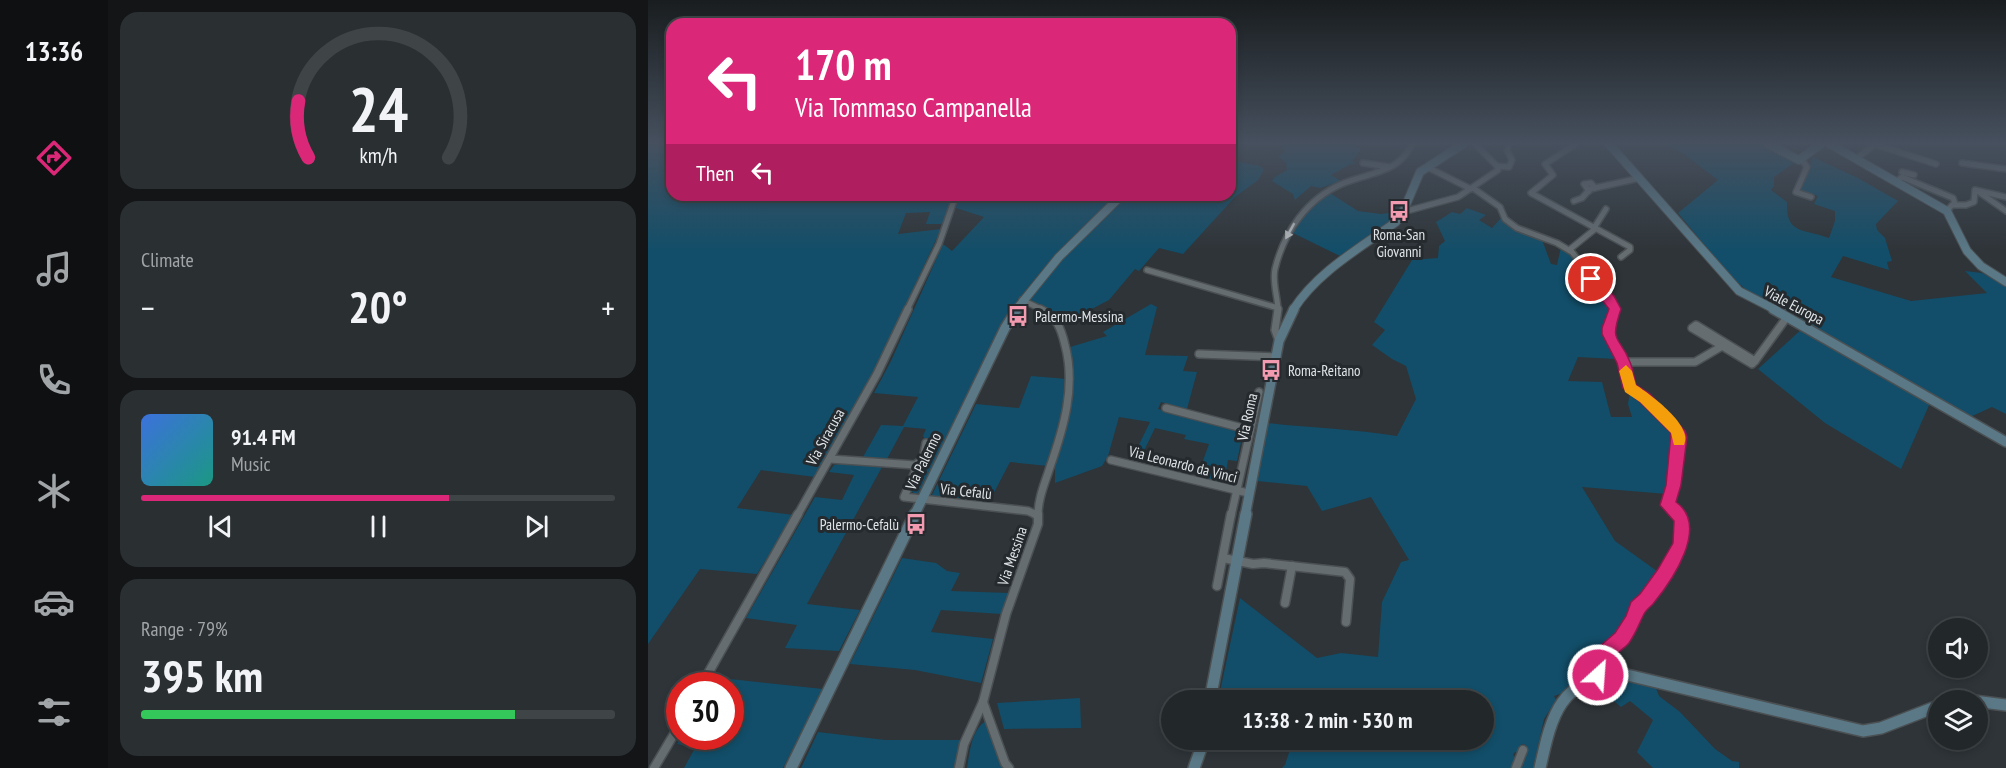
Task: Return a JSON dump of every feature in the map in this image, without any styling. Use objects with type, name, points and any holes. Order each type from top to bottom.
[{"type":"street","points":[[1279,341],[1275,330],[1278,308],[1274,272],[1288,231],[1312,202],[1329,190],[1356,180]]},
{"type":"street","name":"Via Roma","points":[[1212,690],[1239,561],[1248,494],[1279,341],[1290,314],[1312,289],[1342,261],[1396,222],[1403,212],[1416,180]]},
{"type":"street","points":[[1455,180],[1472,188],[1500,207],[1505,219],[1518,228],[1533,232],[1569,250],[1615,309],[1608,334],[1624,362],[1630,388],[1645,398],[1678,431],[1680,437],[1674,485],[1668,505],[1682,520],[1680,544],[1664,575],[1646,600],[1637,608],[1634,620],[1621,639],[1605,653],[1598,675]]},
{"type":"street","points":[[1403,212],[1458,197],[1484,180]]},
{"type":"street","points":[[1547,180],[1531,193],[1630,247],[1630,250],[1621,257]]},
{"type":"street","points":[[1574,201],[1582,198],[1592,189],[1632,180]]},
{"type":"street","name":"Viale Europa","points":[[1642,180],[1740,291],[2006,442]]},
{"type":"street","points":[[1801,180],[1796,192],[1811,197]]},
{"type":"street","points":[[1908,180],[1947,212],[1966,251],[1981,266],[2006,282]]},
{"type":"street","points":[[1914,180],[1953,198],[1955,204]]},
{"type":"street","points":[[1955,204],[1966,205],[1974,202],[1976,190]]},
{"type":"street","points":[[1976,190],[2006,197]]},
{"type":"street","points":[[1976,190],[2006,211]]},
{"type":"street","name":"Via Siracusa","points":[[708,672],[830,459],[897,334],[939,244],[954,201]]},
{"type":"street","name":"Via Palermo","points":[[791,768],[1005,328],[1022,300],[1046,269],[1116,201]]},
{"type":"street","points":[[1947,212],[1955,204]]},
{"type":"street","points":[[1569,250],[1594,229],[1606,209]]},
{"type":"street","points":[[1147,270],[1278,308]]},
{"type":"street","name":"Via Messina","points":[[959,768],[964,744],[983,702],[1006,614],[1038,524],[1038,504],[1058,444],[1070,394],[1070,363],[1060,324],[1044,311],[1022,300]]},
{"type":"street","points":[[1624,362],[1689,363],[1702,360],[1724,345],[1752,364],[1787,316]]},
{"type":"street","points":[[1199,354],[1277,357]]},
{"type":"street","points":[[1217,586],[1259,392]]},
{"type":"street","points":[[1166,408],[1250,430]]},
{"type":"street","points":[[830,459],[915,465],[923,459],[926,443]]},
{"type":"street","name":"Via Leonardo da Vinci","points":[[1112,460],[1248,494]]},
{"type":"street","name":"Via Cefalù","points":[[915,465],[915,472],[904,497],[1028,511],[1037,515]]},
{"type":"street","points":[[1222,558],[1341,570],[1348,574],[1350,579],[1346,622]]},
{"type":"street","points":[[1285,603],[1292,566]]},
{"type":"street","points":[[1539,768],[1554,713],[1570,691],[1598,675],[1623,674],[1863,731],[1881,728],[1928,710]]},
{"type":"street","points":[[983,702],[1005,763],[1010,768]]},
{"type":"street","points":[[1988,702],[2006,705]]},
{"type":"street","points":[[655,768],[666,748]]},
{"type":"street","points":[[1188,768],[1194,750]]},
{"type":"street","points":[[1194,768],[1200,750]]},
{"type":"street","points":[[1516,768],[1523,750]]},
{"type":"shaded area","points":[[648,180],[666,180],[666,201],[951,201],[943,224],[926,224],[930,212],[906,213],[898,234],[941,229],[873,376],[815,477],[761,470],[737,508],[794,515],[757,574],[700,569],[648,644]]},
{"type":"shaded area","points":[[1236,180],[1258,180],[1236,196]]},
{"type":"shaded area","points":[[1718,180],[1774,180],[1771,190],[1787,202],[1787,213],[1793,225],[1798,229],[1829,238],[1835,221],[1835,211],[1814,204],[1818,196],[1801,190],[1805,180],[1861,180],[1898,201],[1876,224],[1877,230],[1885,238],[1892,261],[1887,262],[1889,270],[1843,256],[1831,277],[1911,301],[1987,293],[1965,271],[1982,273],[2006,285],[2006,414],[1992,407],[1970,417],[1748,291],[1732,278],[1678,213]]},
{"type":"shaded area","points":[[1272,181],[1341,181],[1320,188],[1311,186],[1295,200],[1293,194]]},
{"type":"shaded area","points":[[1330,193],[1358,211],[1381,214],[1398,212],[1393,220],[1342,257],[1291,232],[1311,209]]},
{"type":"shaded area","points":[[958,201],[1111,201],[1048,263],[1017,301],[917,495],[911,491],[921,465],[928,455],[929,447],[923,436],[926,429],[904,427],[887,459],[863,457],[881,425],[903,426],[918,397],[874,393],[891,361],[943,244],[952,251],[984,217],[956,208]]},
{"type":"shaded area","points":[[1122,201],[1231,201],[1183,254],[1159,248],[1139,271],[1135,269],[1109,300],[1063,324],[1050,311],[1029,299],[1058,264]]},
{"type":"shaded area","points":[[1467,208],[1486,215],[1479,220],[1492,228],[1501,218],[1541,237],[1551,264],[1557,265],[1561,247],[1589,276],[1609,304],[1611,312],[1605,337],[1617,359],[1578,357],[1568,381],[1602,382],[1611,417],[1632,417],[1628,404],[1630,392],[1644,399],[1675,430],[1677,436],[1667,494],[1582,487],[1615,541],[1661,574],[1643,597],[1636,602],[1632,618],[1611,646],[1560,694],[1554,696],[1556,700],[1544,719],[1533,768],[1520,768],[1527,749],[1526,745],[1522,744],[1518,754],[1515,752],[1513,755],[1516,758],[1512,768],[1282,768],[1290,750],[1494,750],[1494,690],[1220,690],[1240,598],[1317,658],[1341,653],[1378,657],[1382,602],[1401,562],[1409,560],[1371,497],[1322,511],[1307,486],[1257,481],[1268,423],[1397,436],[1416,399],[1406,366],[1372,345],[1385,330],[1374,322],[1412,260],[1438,258],[1439,246],[1445,241],[1436,222],[1452,212],[1460,214]]},
{"type":"shaded area","points":[[1151,304],[1157,307],[1145,355],[1188,356],[1183,371],[1197,372],[1187,409],[1161,402],[1158,409],[1243,432],[1237,461],[1228,460],[1224,484],[1197,477],[1209,444],[1184,439],[1186,435],[1155,428],[1140,459],[1133,457],[1150,422],[1119,417],[1108,456],[1102,466],[1055,483],[1055,467],[1073,393],[1070,347],[1107,336],[1103,332]]},
{"type":"shaded area","points":[[1803,328],[1930,403],[1901,469],[1825,423],[1758,369]]},
{"type":"shaded area","points":[[1031,376],[1067,379],[1068,388],[1048,466],[1010,462],[988,504],[931,497],[976,404],[1019,408]]},
{"type":"shaded area","points":[[846,463],[882,467],[807,604],[860,610],[839,651],[785,648],[797,625],[746,618],[815,497],[842,500],[854,475],[829,472],[834,465]]},
{"type":"shaded area","points":[[902,558],[936,563],[947,571],[960,573],[951,591],[1009,593],[1001,614],[941,610],[931,632],[993,639],[981,683],[915,670],[850,664]]},
{"type":"shaded area","points":[[744,680],[823,689],[783,768],[684,768],[694,750],[744,750]]},
{"type":"shaded area","points":[[1625,680],[1656,688],[1659,696],[1680,712],[1715,749],[1732,761],[1739,762],[1739,768],[1653,768],[1637,752],[1653,720],[1630,701],[1621,707],[1603,697],[1582,696],[1581,689],[1597,681]]},
{"type":"shaded area","points":[[1080,698],[1081,728],[1004,729],[997,703]]},
{"type":"shaded area","points":[[986,721],[1002,768],[967,768],[974,736]]},
{"type":"shaded area","points":[[818,732],[885,740],[960,740],[954,768],[801,768]]},
{"type":"slow traffic","points":[[1626,371],[1630,388],[1645,398],[1678,431],[1679,441]]},
{"type":"place","name":"Roma-San Giovanni","points":[[1399,211]]},
{"type":"place","name":"Palermo-Messina","points":[[1018,316]]},
{"type":"place","name":"Roma-Reitano","points":[[1271,370]]},
{"type":"place","name":"Palermo-Cefalù","points":[[916,524]]},
{"type":"route","points":[[1591,279],[1615,309],[1608,334],[1624,362],[1630,388],[1645,398],[1678,431],[1680,437],[1674,485],[1668,505],[1682,520],[1683,529],[1680,544],[1664,575],[1646,600],[1637,608],[1634,620],[1621,639],[1605,653],[1598,675]]}]
